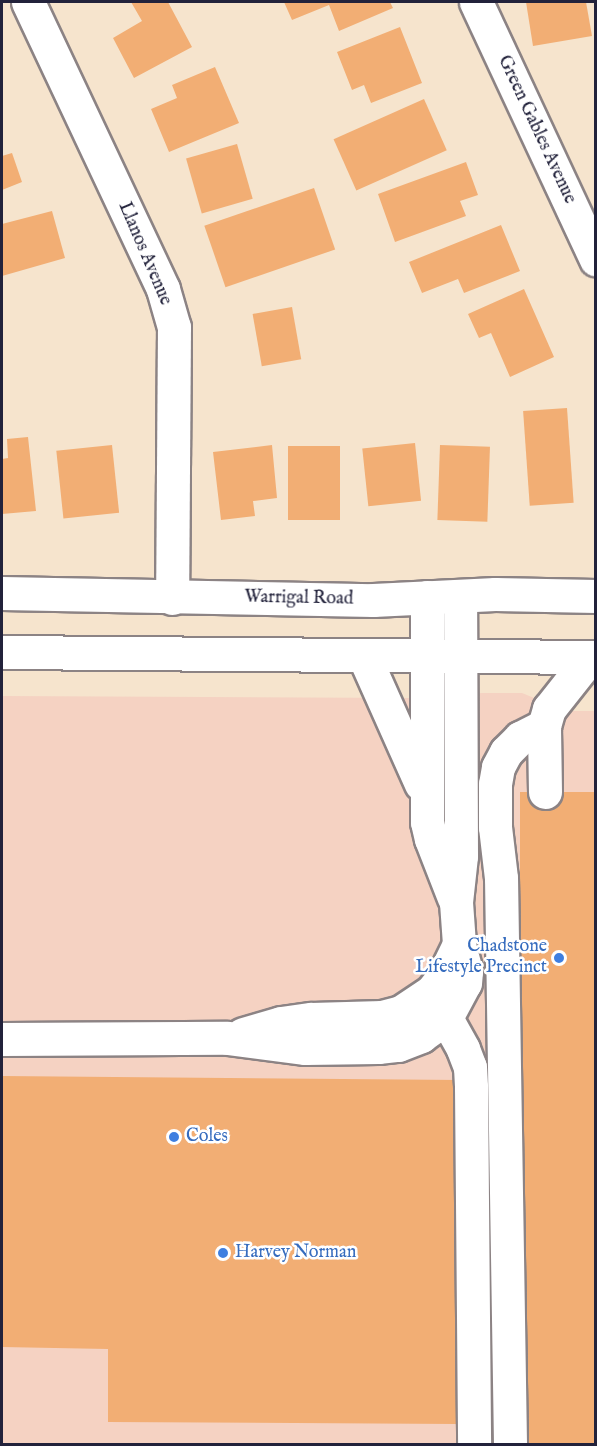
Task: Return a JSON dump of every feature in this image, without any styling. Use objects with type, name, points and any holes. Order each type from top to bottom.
[{"type":"main road","name":"Llanos Avenue","points":[[28,2],[163,289],[174,327],[172,598]]},
{"type":"main road","name":"Green Gables Avenue","points":[[476,2],[596,260]]},
{"type":"main road","name":"Warrigal Road","points":[[2,593],[373,600],[460,596],[596,596]]},
{"type":"main road","points":[[2,1039],[227,1038],[305,1048],[378,1047],[398,1045],[421,1036],[446,1018],[465,983],[456,902],[461,856],[460,596]]},
{"type":"main road","points":[[427,597],[427,802],[431,839],[456,902]]},
{"type":"main road","points":[[2,652],[593,657]]},
{"type":"main road","points":[[364,656],[420,780],[427,802]]},
{"type":"main road","points":[[545,792],[544,726],[554,700],[593,657]]},
{"type":"main road","points":[[510,1444],[515,1124],[501,878],[495,827],[495,784],[498,767],[506,752],[520,738],[544,726]]},
{"type":"main road","points":[[227,1038],[291,1022],[382,1017],[401,1012],[432,991],[459,944]]},
{"type":"main road","points":[[446,1018],[464,1049],[470,1067],[474,1444]]},
{"type":"shaded area","points":[[522,693],[566,711],[595,711],[595,1444],[2,1444],[2,696],[408,698]]},
{"type":"building","points":[[131,2],[168,2],[192,47],[134,78],[113,38],[142,21]]},
{"type":"building","points":[[284,2],[390,2],[393,8],[339,31],[329,5],[292,20]]},
{"type":"building","points":[[526,2],[586,2],[592,36],[533,46]]},
{"type":"building","points":[[400,27],[422,83],[371,103],[364,85],[352,90],[337,52]]},
{"type":"building","points":[[215,67],[239,123],[169,152],[151,109],[177,98],[172,85]]},
{"type":"building","points":[[424,99],[447,150],[356,190],[334,139]]},
{"type":"building","points":[[237,144],[253,199],[202,213],[186,159]]},
{"type":"building","points":[[12,153],[22,182],[2,190],[2,156]]},
{"type":"building","points":[[466,162],[478,195],[460,201],[466,216],[395,242],[378,194]]},
{"type":"building","points":[[314,188],[335,249],[225,287],[204,226]]},
{"type":"building","points":[[52,211],[65,258],[2,276],[2,224]]},
{"type":"building","points":[[501,225],[520,271],[464,293],[458,279],[422,293],[409,262]]},
{"type":"building","points":[[524,289],[554,357],[510,377],[491,333],[479,338],[468,314]]},
{"type":"building","points":[[292,307],[301,359],[262,366],[253,314]]},
{"type":"building","points":[[567,408],[574,503],[530,506],[523,411]]},
{"type":"building","points":[[28,437],[36,511],[2,514],[2,459],[8,458],[7,439]]},
{"type":"building","points":[[415,443],[421,501],[368,506],[362,449]]},
{"type":"building","points":[[112,445],[119,513],[63,518],[56,451]]},
{"type":"building","points":[[272,445],[277,498],[253,501],[255,516],[221,520],[213,452]]},
{"type":"building","points":[[440,445],[490,447],[487,522],[437,520]]},
{"type":"building","points":[[288,446],[340,446],[340,520],[288,520]]},
{"type":"building","name":"Chadstone Lifestyle Precinct","points":[[520,792],[596,792],[596,1444],[520,1444]]},
{"type":"building","points":[[2,1076],[460,1080],[457,1424],[108,1422],[108,1349],[2,1347]]},
{"type":"place","name":"Chadstone Lifestyle Precinct","points":[[559,958]]},
{"type":"place","name":"Coles","points":[[174,1137]]},
{"type":"place","name":"Harvey Norman","points":[[223,1253]]}]
